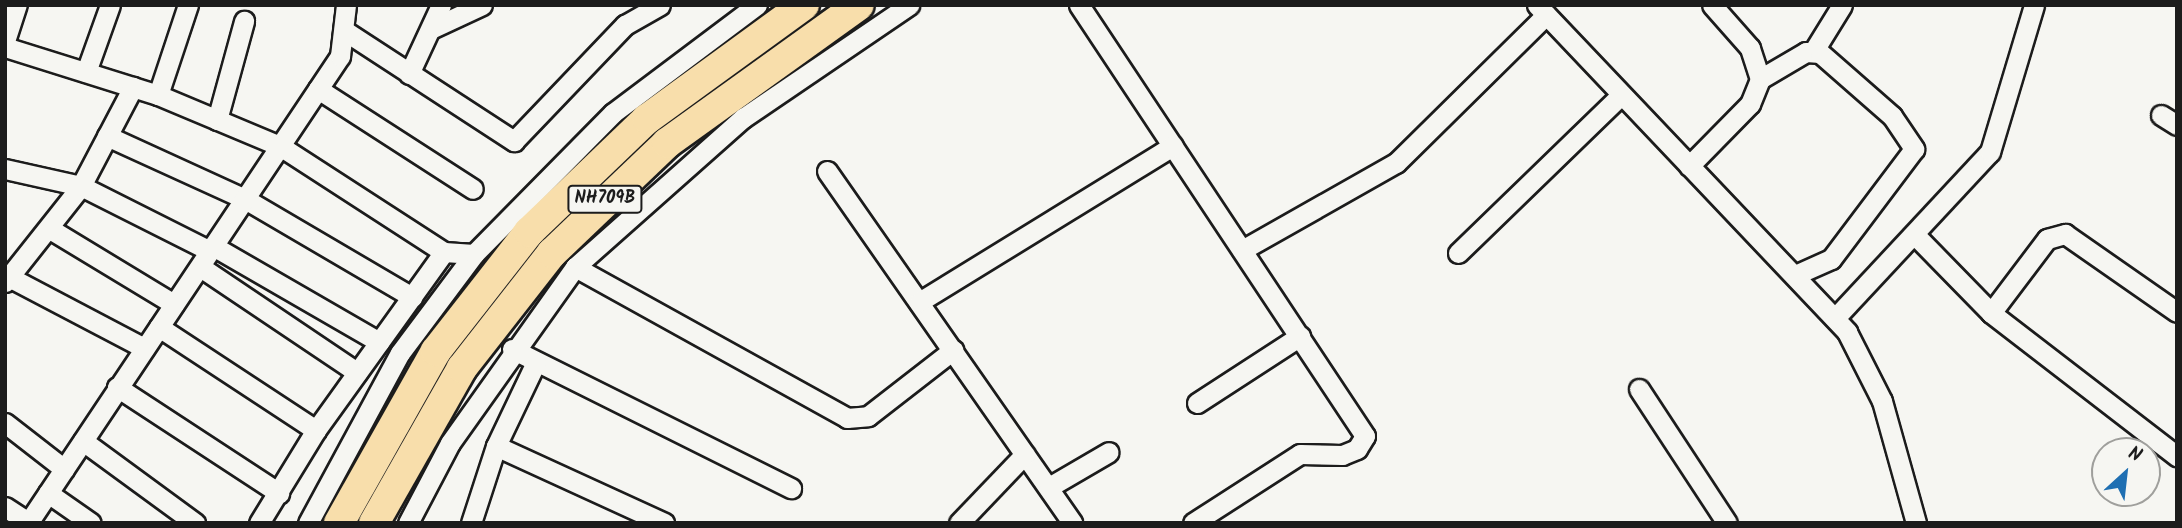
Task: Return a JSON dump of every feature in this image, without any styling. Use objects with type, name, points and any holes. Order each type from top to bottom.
[{"type":"highway","name":"NH709B","points":[[339,523],[429,361],[529,232],[647,119],[804,5]]},
{"type":"highway","name":"NH709B","points":[[374,523],[462,368],[552,253],[667,143],[859,5]]},
{"type":"street","points":[[5,41],[17,5]]},
{"type":"street","points":[[86,72],[110,5]]},
{"type":"street","points":[[159,95],[188,5]]},
{"type":"street","points":[[5,507],[28,522],[48,493],[340,56],[346,5]]},
{"type":"street","points":[[409,74],[442,5]]},
{"type":"street","points":[[432,28],[482,5]]},
{"type":"street","points":[[345,31],[514,141],[625,24],[660,5]]},
{"type":"street","points":[[308,523],[400,353],[474,254],[613,113],[757,5]]},
{"type":"street","points":[[408,523],[450,443],[512,349],[575,267],[743,118],[909,5]]},
{"type":"street","points":[[1079,5],[1364,436],[1357,449],[1327,457],[1300,454],[1193,523]]},
{"type":"street","points":[[1712,5],[1750,48],[1760,79]]},
{"type":"street","points":[[1689,166],[1749,104],[1760,79],[1813,52],[1818,33],[1842,5]]},
{"type":"street","points":[[1835,318],[1990,152],[2034,5]]},
{"type":"street","points":[[1242,250],[1396,163],[1542,10],[1835,318],[1870,370],[1916,523]]},
{"type":"street","points":[[217,120],[244,21]]},
{"type":"street","points":[[5,47],[159,95],[280,146],[444,252],[474,254]]},
{"type":"street","points":[[1795,275],[1831,259],[1914,149],[1892,116],[1835,63],[1813,52]]},
{"type":"street","points":[[133,87],[81,186],[50,229],[7,279],[144,348]]},
{"type":"street","points":[[317,89],[472,190]]},
{"type":"street","points":[[1458,253],[1621,95]]},
{"type":"street","points":[[107,136],[245,199],[412,297]]},
{"type":"street","points":[[919,302],[1173,146]]},
{"type":"street","points":[[5,169],[81,186],[208,255],[379,342]]},
{"type":"street","points":[[827,171],[1073,523]]},
{"type":"street","points":[[50,229],[174,304]]},
{"type":"street","points":[[1914,234],[1991,313],[2177,456]]},
{"type":"street","points":[[1991,313],[2046,239],[2065,234],[2177,312]]},
{"type":"street","points":[[259,523],[316,430],[444,252]]},
{"type":"street","points":[[208,255],[357,372]]},
{"type":"street","points":[[575,267],[847,418],[868,416],[953,350]]},
{"type":"street","points":[[159,327],[316,430]]},
{"type":"street","points":[[1197,403],[1300,336]]},
{"type":"street","points":[[512,349],[791,488]]},
{"type":"street","points":[[471,523],[496,446],[536,362]]},
{"type":"street","points":[[117,387],[279,494]]},
{"type":"street","points":[[1639,389],[1727,523]]},
{"type":"street","points":[[5,423],[64,469]]},
{"type":"street","points":[[82,441],[195,523]]},
{"type":"street","points":[[496,446],[664,523]]},
{"type":"street","points":[[1049,487],[1110,452]]},
{"type":"street","points":[[959,523],[1025,454]]},
{"type":"street","points":[[48,493],[90,523]]}]
